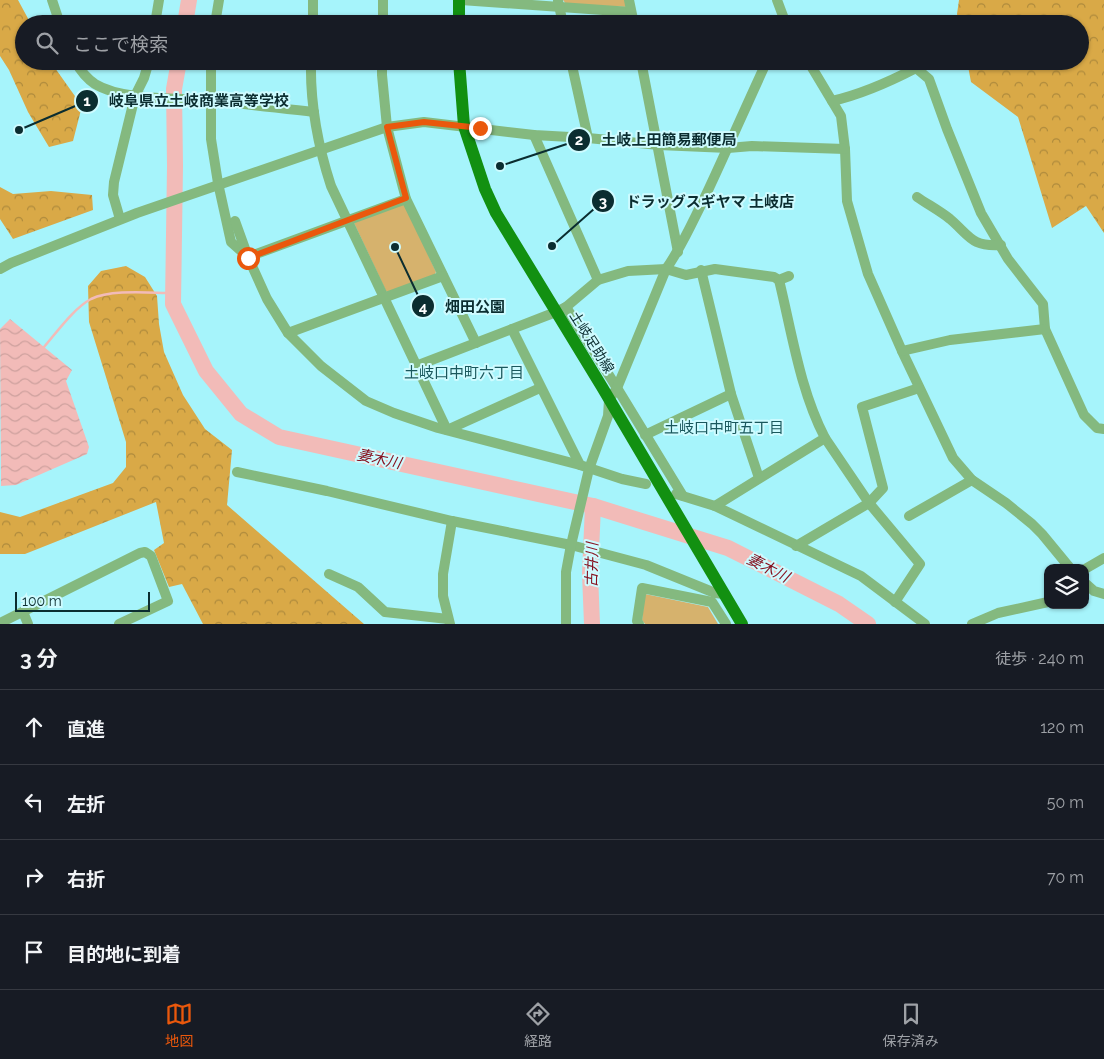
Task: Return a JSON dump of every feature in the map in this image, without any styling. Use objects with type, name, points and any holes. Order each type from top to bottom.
[{"type":"main road","points":[[459,15],[460,0]]},
{"type":"main road","name":"土岐足助線","points":[[460,70],[464,126],[485,189],[496,213],[561,309],[609,400],[675,496],[722,591],[742,624]]},
{"type":"street","points":[[52,0],[57,15]]},
{"type":"street","points":[[156,15],[159,0]]},
{"type":"street","points":[[216,15],[219,0]]},
{"type":"street","points":[[313,15],[314,0]]},
{"type":"street","points":[[383,0],[383,15]]},
{"type":"street","points":[[460,0],[558,3],[631,12]]},
{"type":"street","points":[[629,0],[632,15]]},
{"type":"street","points":[[777,0],[782,15]]},
{"type":"street","points":[[80,70],[95,84],[140,96],[314,112]]},
{"type":"street","points":[[120,219],[113,195],[114,189],[146,70]]},
{"type":"street","points":[[210,70],[208,101],[215,185],[231,242],[248,258]]},
{"type":"street","points":[[311,70],[310,84],[322,160],[331,186],[447,430]]},
{"type":"street","points":[[382,70],[387,127],[406,198],[476,343]]},
{"type":"street","points":[[573,70],[588,138]]},
{"type":"street","points":[[643,70],[659,145],[678,252]]},
{"type":"street","points":[[584,467],[608,416],[609,400],[617,388],[666,269],[678,252],[763,70]]},
{"type":"street","points":[[813,70],[841,116],[845,149],[847,201],[868,274],[919,388],[953,458],[972,480],[1006,503],[1032,524],[1067,564]]},
{"type":"street","points":[[832,101],[854,96],[884,85],[912,70]]},
{"type":"street","points":[[918,70],[929,79],[981,212],[1008,259],[1043,304],[1045,329],[1084,416],[1097,428],[1104,429]]},
{"type":"street","points":[[0,269],[120,219],[387,127],[424,122],[534,136],[588,138],[659,145],[728,148],[752,146],[845,149]]},
{"type":"street","points":[[534,136],[598,280]]},
{"type":"street","points":[[916,197],[950,219],[971,240],[988,246],[1001,246]]},
{"type":"street","points":[[248,258],[406,198]]},
{"type":"street","points":[[235,221],[248,258],[267,299],[288,334],[321,366],[366,401],[394,413],[447,430],[646,484]]},
{"type":"street","points":[[416,366],[561,309],[598,280],[628,271],[666,269],[686,275],[701,270],[715,269],[784,278],[799,365],[816,421],[825,438],[869,503],[920,564],[895,602]]},
{"type":"street","points":[[701,270],[732,394],[759,478]]},
{"type":"street","points":[[288,334],[443,276]]},
{"type":"street","points":[[561,309],[617,388],[645,435],[675,496],[715,506],[861,576],[925,624]]},
{"type":"street","points":[[512,329],[540,388],[584,467],[586,481],[566,572],[566,624]]},
{"type":"street","points":[[902,351],[950,340],[1045,329]]},
{"type":"street","points":[[447,430],[540,388]]},
{"type":"street","points":[[796,546],[869,503],[883,488],[862,407],[919,388]]},
{"type":"street","points":[[645,435],[732,394]]},
{"type":"street","points":[[715,506],[825,438]]},
{"type":"street","points":[[237,472],[452,521],[572,542],[646,565],[715,592],[722,591]]},
{"type":"street","points":[[909,516],[972,480]]},
{"type":"street","points":[[329,574],[358,587],[385,612],[449,621],[443,596],[443,574],[452,521]]},
{"type":"street","points":[[0,623],[145,552],[151,556],[168,600],[119,624]]},
{"type":"street","points":[[1089,567],[1104,558]]},
{"type":"street","points":[[639,624],[637,621],[642,588],[712,602],[726,624]]},
{"type":"street","points":[[972,624],[998,614],[1044,603]]},
{"type":"street","points":[[23,612],[28,624]]},
{"type":"green space","points":[[0,0],[18,0],[26,15],[15,15],[15,70],[56,70],[82,106],[73,141],[49,147],[28,112],[9,70],[0,56]]},
{"type":"green space","points":[[959,0],[1104,0],[1104,233],[1086,206],[1052,228],[1018,117],[971,82],[969,70],[1089,70],[1089,15],[957,14]]},
{"type":"green space","points":[[0,187],[13,194],[51,191],[92,195],[93,210],[13,239],[0,219]]},
{"type":"green space","points":[[126,266],[145,277],[157,296],[164,352],[183,395],[205,429],[232,450],[227,505],[364,624],[203,624],[182,584],[169,587],[154,550],[164,543],[156,502],[25,554],[0,554],[0,512],[20,517],[113,483],[126,467],[126,442],[89,322],[88,286],[101,271]]},
{"type":"shaded area","points":[[563,0],[627,0],[628,7],[566,4]]},
{"type":"shaded area","points":[[402,203],[406,206],[436,272],[434,276],[389,293],[386,291],[354,223]]},
{"type":"shaded area","points":[[645,594],[708,607],[718,624],[645,624],[642,620]]},
{"type":"water","points":[[10,319],[72,370],[66,381],[89,447],[87,454],[16,485],[1,486],[0,329]]},
{"type":"waterway","name":"妻木川","points":[[186,15],[189,0]]},
{"type":"waterway","name":"妻木川","points":[[177,70],[174,89],[173,304],[206,371],[241,414],[279,437],[593,506],[728,548],[839,604],[868,624]]},
{"type":"waterway","points":[[44,347],[72,314],[91,299],[120,293],[173,293]]},
{"type":"waterway","name":"古井川","points":[[592,624],[590,574],[593,506]]},
{"type":"place","name":"岐阜県立土岐商業高等学校","points":[[19,130]]},
{"type":"place","name":"土岐上田簡易郵便局","points":[[500,166]]},
{"type":"place","name":"ドラッグスギヤマ 土岐店","points":[[552,246]]},
{"type":"place","name":"畑田公園","points":[[395,247]]},
{"type":"district","name":"土岐口中町六丁目","points":[[464,373]]},
{"type":"district","name":"土岐口中町五丁目","points":[[724,428]]},
{"type":"route","points":[[248,258],[406,198],[387,127],[424,122],[480,128]]}]
